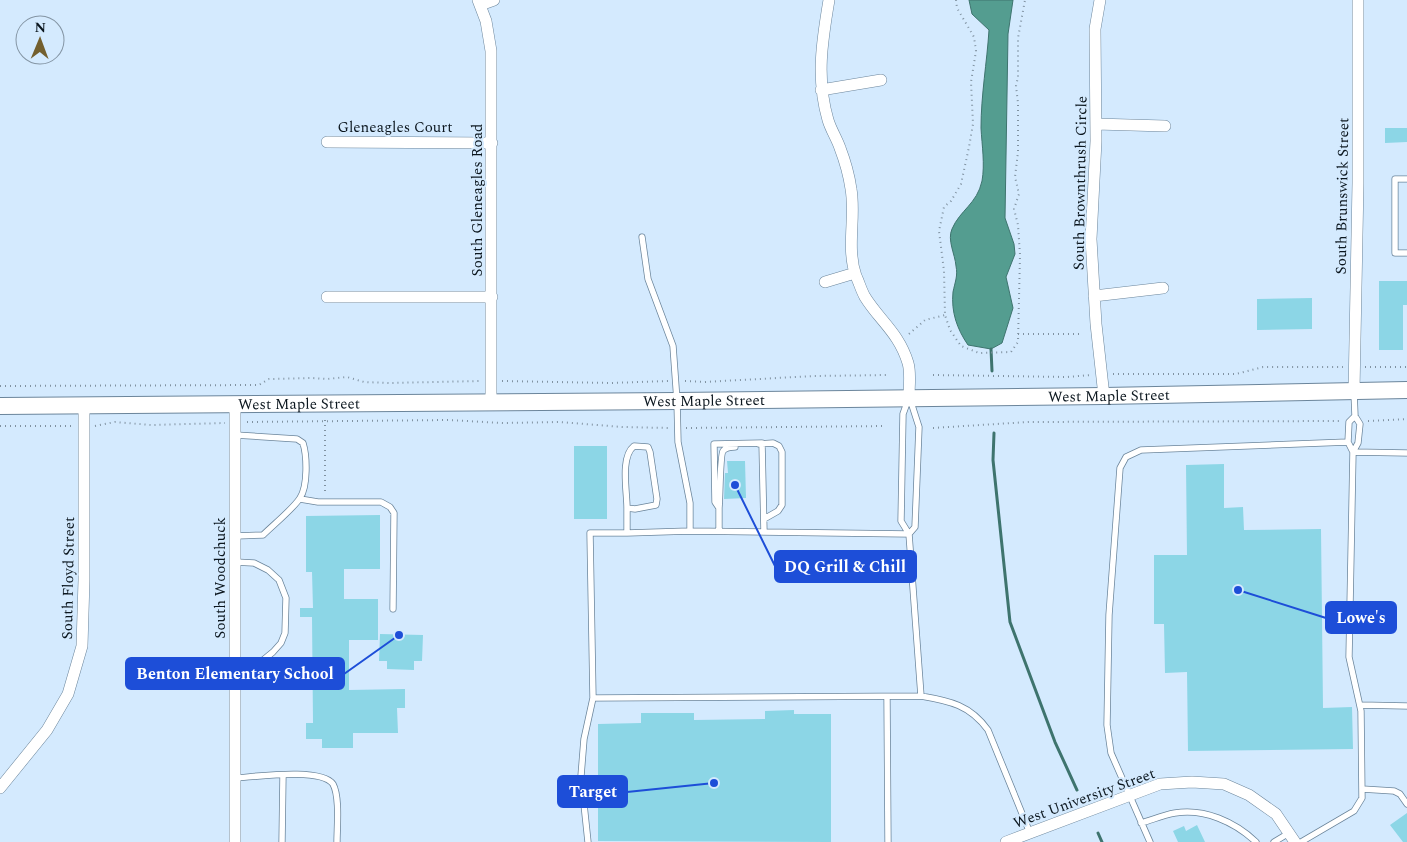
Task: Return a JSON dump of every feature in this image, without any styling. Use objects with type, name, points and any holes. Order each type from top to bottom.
[{"type":"main road","name":"West Maple Street","points":[[0,406],[678,401],[1407,390]]},
{"type":"street","points":[[479,2],[494,0]]},
{"type":"street","points":[[829,0],[822,41],[820,64],[821,90],[829,121],[840,148],[851,190],[852,249],[855,273],[864,296],[892,330],[902,346],[908,365],[909,397]]},
{"type":"street","name":"South Brownthrush Circle","points":[[1100,0],[1096,29],[1096,124],[1091,239],[1094,296],[1104,396]]},
{"type":"street","name":"South Brunswick Street","points":[[1354,392],[1358,173],[1358,0]]},
{"type":"street","name":"South Gleneagles Road","points":[[479,2],[486,21],[492,52],[491,402]]},
{"type":"street","points":[[821,90],[881,80]]},
{"type":"street","points":[[1096,124],[1164,126]]},
{"type":"street","name":"Gleneagles Court","points":[[327,142],[492,143]]},
{"type":"street","points":[[825,282],[855,273]]},
{"type":"street","points":[[1094,296],[1163,288]]},
{"type":"street","points":[[327,297],[492,297]]},
{"type":"street","name":"South Woodchuck","points":[[234,842],[235,404]]},
{"type":"street","name":"South Floyd Street","points":[[0,788],[47,730],[68,694],[82,646],[84,405]]},
{"type":"street","name":"West University Street","points":[[1006,842],[1160,784],[1192,782],[1224,784],[1249,795],[1276,814],[1292,837]]},
{"type":"lane","points":[[1407,179],[1395,179],[1395,253],[1407,253]]},
{"type":"lane","points":[[642,237],[648,278],[672,346],[678,401],[678,442],[690,504],[690,531]]},
{"type":"lane","points":[[1302,842],[1354,811],[1362,798],[1361,711],[1349,657],[1353,452],[1348,442],[1354,419],[1354,392]]},
{"type":"lane","points":[[909,397],[919,427],[915,527],[909,534]]},
{"type":"lane","points":[[909,397],[903,414],[901,521],[909,534],[921,696]]},
{"type":"lane","points":[[1353,452],[1358,443],[1360,424],[1354,419]]},
{"type":"lane","points":[[235,435],[296,439],[303,443],[306,453],[304,488],[300,499],[263,535],[235,536]]},
{"type":"lane","points":[[1150,842],[1111,753],[1106,725],[1109,615],[1120,468],[1126,457],[1141,450],[1348,442]]},
{"type":"lane","points":[[762,443],[764,532]]},
{"type":"lane","points":[[719,531],[721,457],[723,451],[728,447],[762,443]]},
{"type":"lane","points":[[719,508],[715,502],[714,444],[773,443],[779,446],[782,452],[782,506],[778,511],[764,519]]},
{"type":"lane","points":[[627,533],[628,508],[625,461],[628,450],[634,446],[648,447],[657,499],[656,506],[628,508]]},
{"type":"lane","points":[[1353,452],[1407,454]]},
{"type":"lane","points":[[300,499],[318,502],[382,502],[390,507],[394,513],[393,609]]},
{"type":"lane","points":[[588,842],[582,776],[584,739],[593,698],[590,533],[719,531],[909,534]]},
{"type":"lane","points":[[235,562],[254,563],[268,570],[284,589],[286,598],[285,634],[281,643],[262,661],[235,670]]},
{"type":"lane","points":[[593,698],[921,696],[949,701],[972,712],[981,720],[996,748],[1030,833]]},
{"type":"lane","points":[[887,697],[888,842]]},
{"type":"lane","points":[[1360,705],[1407,706]]},
{"type":"lane","points":[[282,775],[282,842]]},
{"type":"lane","points":[[235,778],[317,775],[328,779],[333,785],[337,798],[337,842]]},
{"type":"lane","points":[[1362,789],[1394,791],[1400,794],[1407,804]]},
{"type":"lane","points":[[1141,823],[1175,813],[1191,812],[1205,814],[1239,828],[1256,842]]},
{"type":"lane","points":[[1274,842],[1292,837]]},
{"type":"path","points":[[956,0],[957,8],[974,37],[976,51],[971,82],[973,124],[961,184],[951,201],[944,207],[939,231],[944,271],[945,314],[950,330],[961,346],[979,353],[1012,352],[1018,342],[1020,255],[1018,225],[1014,209],[1019,194],[1014,177],[1018,152],[1016,86],[1018,77],[1018,38],[1025,0]]},
{"type":"path","points":[[910,334],[925,320],[945,314]]},
{"type":"path","points":[[1018,334],[1080,334]]},
{"type":"path","points":[[933,375],[1066,377],[1101,374],[1236,374],[1263,368],[1407,366]]},
{"type":"path","points":[[0,386],[259,385],[269,379],[347,377],[364,382],[389,383],[531,380],[594,383],[704,382],[889,374]]},
{"type":"path","points":[[933,428],[1028,422],[1407,419]]},
{"type":"path","points":[[325,420],[325,492]]},
{"type":"path","points":[[0,426],[97,426],[115,422],[151,425],[325,420],[447,420],[503,423],[560,422],[622,427],[678,428],[886,426]]},
{"type":"shaded area","points":[[969,0],[1013,0],[1008,34],[1005,218],[1014,244],[1015,254],[1006,277],[1013,308],[1002,343],[991,349],[968,345],[958,326],[953,306],[953,292],[957,273],[951,233],[955,222],[980,189],[983,168],[981,116],[989,30],[972,14]]},
{"type":"building","points":[[1385,128],[1407,128],[1407,142],[1385,143]]},
{"type":"building","points":[[1379,281],[1407,281],[1407,305],[1403,305],[1403,350],[1379,350]]},
{"type":"building","points":[[1312,298],[1312,329],[1257,330],[1257,299]]},
{"type":"building","points":[[574,446],[607,446],[607,519],[574,519]]},
{"type":"building","points":[[727,461],[745,461],[746,498],[724,499],[725,473],[728,473]]},
{"type":"building","points":[[1224,464],[1224,508],[1243,507],[1244,530],[1321,529],[1323,708],[1352,707],[1353,749],[1188,751],[1187,672],[1165,673],[1164,624],[1154,624],[1154,555],[1187,555],[1186,465]]},
{"type":"building","points":[[380,515],[380,569],[344,569],[344,599],[378,599],[378,640],[349,640],[349,690],[405,689],[405,708],[397,708],[398,733],[353,733],[353,748],[322,748],[322,739],[306,739],[306,723],[313,723],[312,617],[300,617],[300,608],[313,608],[312,572],[306,572],[306,516]]},
{"type":"building","points":[[380,634],[423,635],[422,661],[414,661],[414,670],[387,669],[387,661],[379,661]]},
{"type":"building","points":[[794,710],[794,714],[831,714],[831,842],[598,841],[598,724],[641,723],[641,713],[694,713],[694,720],[765,719],[765,711]]},
{"type":"building","points":[[1407,813],[1407,842],[1403,842],[1390,825]]},
{"type":"building","points":[[1197,825],[1205,842],[1178,842],[1173,831],[1184,826],[1186,831]]},
{"type":"waterway","points":[[991,349],[992,371]]},
{"type":"waterway","points":[[994,433],[993,460],[1010,622],[1055,742],[1077,790]]},
{"type":"waterway","points":[[1098,833],[1102,842]]},
{"type":"place","name":"DQ Grill & Chill","points":[[735,485]]},
{"type":"place","name":"Lowe's","points":[[1238,590]]},
{"type":"place","name":"Benton Elementary School","points":[[399,635]]},
{"type":"place","name":"Target","points":[[714,783]]}]
